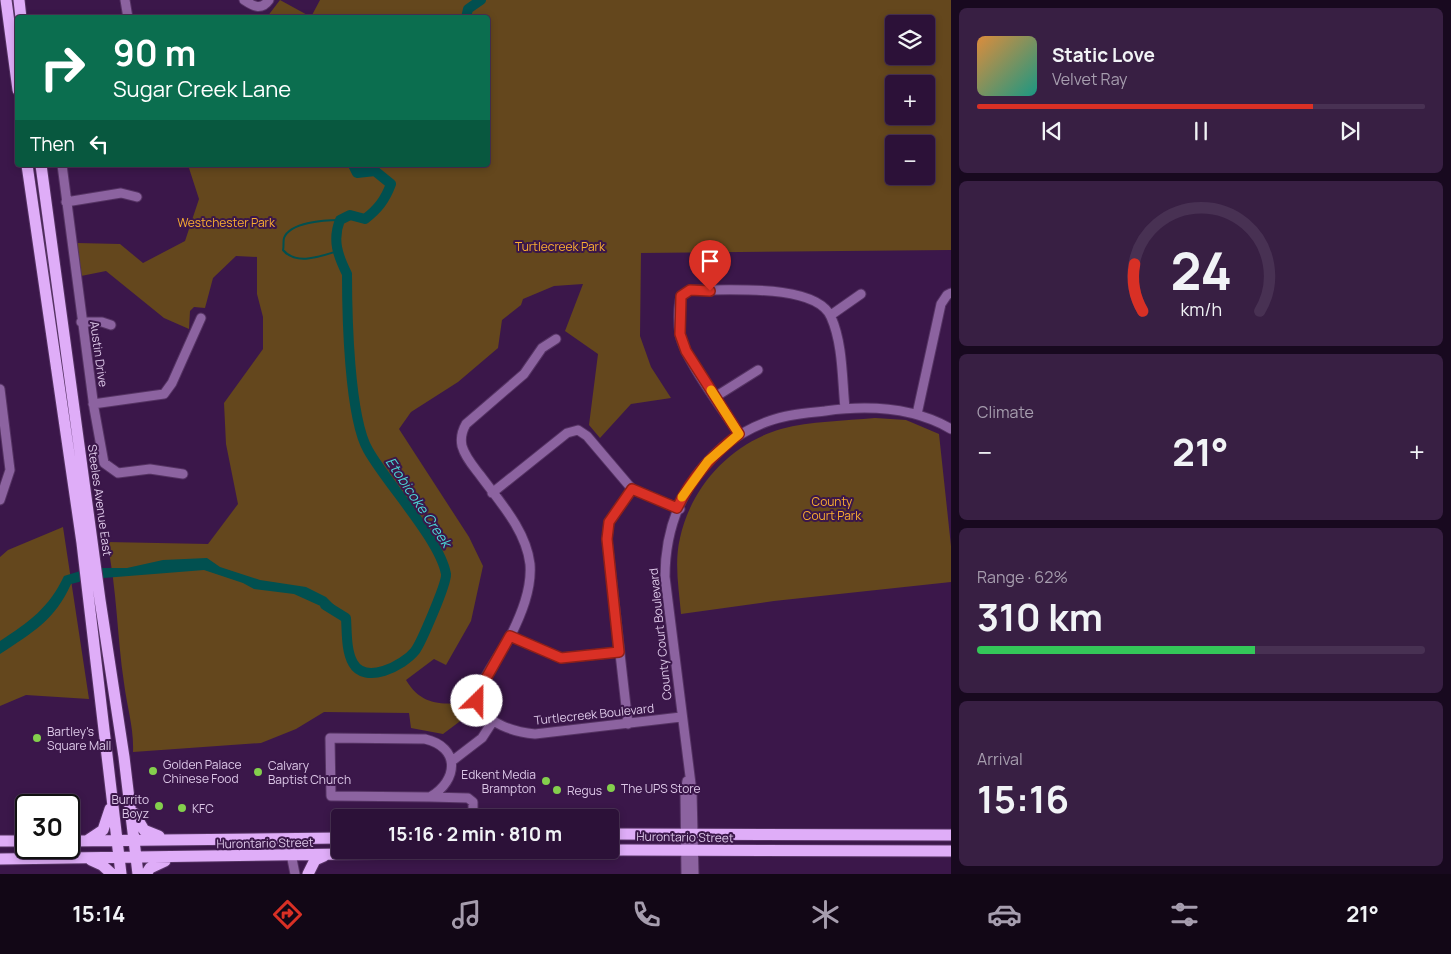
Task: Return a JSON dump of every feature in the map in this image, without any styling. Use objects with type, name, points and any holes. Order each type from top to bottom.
[{"type":"main road","points":[[6,0],[15,68]]},
{"type":"main road","points":[[19,0],[21,15]]},
{"type":"main road","name":"Steeles Avenue East","points":[[28,167],[95,601],[130,802],[138,874]]},
{"type":"main road","name":"Steeles Avenue East","points":[[42,167],[87,543]]},
{"type":"main road","name":"Steeles Avenue East","points":[[95,601],[112,802],[121,874]]},
{"type":"main road","points":[[88,840],[103,830],[112,802]]},
{"type":"main road","points":[[130,802],[139,826],[144,830],[173,839]]},
{"type":"main road","name":"Hurontario Street","points":[[619,834],[951,835]]},
{"type":"main road","points":[[885,836],[886,851]]},
{"type":"main road","name":"Hurontario Street","points":[[80,840],[331,838]]},
{"type":"main road","points":[[2,859],[2,841],[15,841]]},
{"type":"main road","name":"Hurontario Street","points":[[2,859],[176,858],[479,851],[951,852]]},
{"type":"main road","points":[[308,874],[315,860],[325,855]]},
{"type":"main road","points":[[146,874],[156,864],[176,858]]},
{"type":"main road","points":[[87,859],[96,861],[112,874]]},
{"type":"street","points":[[125,0],[128,15]]},
{"type":"street","points":[[244,0],[257,7],[263,6],[269,0]]},
{"type":"street","name":"Austin Drive","points":[[62,167],[81,322],[102,456],[109,468],[118,473],[150,469],[183,474]]},
{"type":"street","points":[[66,202],[121,193],[137,197]]},
{"type":"street","points":[[739,434],[686,351],[680,334],[679,302],[684,293],[690,290],[784,290],[807,297],[820,304],[831,315],[836,332],[845,408]]},
{"type":"street","points":[[917,414],[941,304],[947,295],[951,293]]},
{"type":"street","points":[[831,315],[861,294]]},
{"type":"street","points":[[93,404],[164,394],[172,383],[202,318]]},
{"type":"street","points":[[81,322],[102,322],[111,325]]},
{"type":"street","points":[[430,796],[447,783],[452,765],[482,738],[493,721],[480,709],[477,697],[510,636],[525,603],[530,564],[521,534],[466,456],[461,440],[462,430],[466,424],[524,374],[542,348],[556,339]]},
{"type":"street","points":[[715,396],[758,370]]},
{"type":"street","points":[[0,389],[10,470],[3,486],[0,500]]},
{"type":"street","name":"County Court Boulevard","points":[[690,851],[689,833],[692,792],[688,776],[665,577],[668,537],[679,508],[698,472],[719,450],[739,434],[770,420],[792,415],[845,408],[885,408],[917,414],[951,429]]},
{"type":"street","points":[[492,493],[567,433],[578,430],[587,436],[632,489],[679,508]]},
{"type":"street","points":[[628,724],[607,539],[609,522],[632,489]]},
{"type":"street","points":[[510,636],[561,658],[619,652]]},
{"type":"street","name":"Turtlecreek Boulevard","points":[[493,721],[514,730],[534,734],[682,717]]},
{"type":"street","points":[[453,797],[452,765],[440,745],[425,738],[330,738],[331,796],[453,797],[472,800],[472,809]]},
{"type":"street","points":[[288,839],[295,874]]},
{"type":"street","points":[[686,874],[690,851]]},
{"type":"street","points":[[690,851],[694,874]]},
{"type":"green space","points":[[280,0],[307,15],[269,15]]},
{"type":"green space","points":[[320,0],[951,0],[951,250],[641,253],[640,336],[651,367],[671,398],[631,404],[600,438],[589,425],[598,354],[565,331],[583,284],[554,286],[523,299],[521,305],[502,320],[498,348],[458,382],[411,412],[399,429],[469,537],[483,566],[471,621],[446,665],[434,659],[406,680],[419,695],[434,702],[451,704],[470,703],[471,713],[443,734],[411,728],[409,713],[324,712],[296,729],[261,743],[133,752],[113,577],[107,542],[208,544],[238,504],[226,444],[224,403],[263,349],[263,317],[257,294],[257,257],[236,256],[213,278],[205,308],[194,307],[190,311],[189,329],[164,318],[106,271],[81,276],[77,243],[120,244],[143,263],[185,241],[199,199],[189,167],[490,167],[490,15],[312,15]]},
{"type":"green space","name":"County Court Park","points":[[875,418],[906,420],[939,434],[951,546],[951,582],[774,601],[681,614],[677,566],[680,538],[685,519],[693,502],[703,485],[716,470],[745,445],[781,429],[816,423]]},
{"type":"green space","points":[[63,527],[89,699],[26,695],[0,706],[0,557],[8,550]]},
{"type":"shaded area","points":[[207,558],[220,567],[260,580],[306,587],[326,597],[339,610],[336,613],[294,594],[254,589],[243,583],[204,570],[91,579],[71,584],[58,607],[42,625],[0,654],[0,641],[45,606],[64,576],[90,568],[127,568],[163,560]]},
{"type":"waterway","name":"Etobicoke Creek","points":[[467,15],[468,9],[481,0]]},
{"type":"waterway","name":"Etobicoke Creek","points":[[325,605],[346,618],[347,641],[353,663],[366,673],[384,671],[402,662],[415,651],[433,613],[446,574],[442,560],[424,529],[368,450],[357,414],[350,365],[347,274],[337,248],[336,234],[340,220],[350,215],[365,219],[374,212],[381,204],[391,184],[375,171],[357,173],[354,167]]},
{"type":"waterway","points":[[338,251],[302,259],[288,255],[283,250],[284,238],[293,228],[309,223],[340,220]]},
{"type":"slow traffic","points":[[682,497],[698,472],[719,450],[739,434],[711,390]]},
{"type":"place","name":"Bartley's Square Mall","points":[[37,738]]},
{"type":"place","name":"Golden Palace Chinese Food","points":[[153,771]]},
{"type":"place","name":"Calvary Baptist Church","points":[[258,772]]},
{"type":"place","name":"Edkent Media Brampton","points":[[546,781]]},
{"type":"place","name":"The UPS Store","points":[[611,788]]},
{"type":"place","name":"Regus","points":[[557,790]]},
{"type":"place","name":"Burrito Boyz","points":[[159,806]]},
{"type":"place","name":"KFC","points":[[182,808]]},
{"type":"route","points":[[477,701],[479,691],[510,636],[561,658],[619,652],[607,539],[609,522],[632,489],[677,508],[688,486],[698,472],[719,450],[739,434],[686,351],[680,334],[679,302],[681,296],[690,290],[710,291]]},
{"type":"park label","name":"Westchester Park","points":[[226,222]]},
{"type":"park label","name":"Turtlecreek Park","points":[[560,246]]}]
